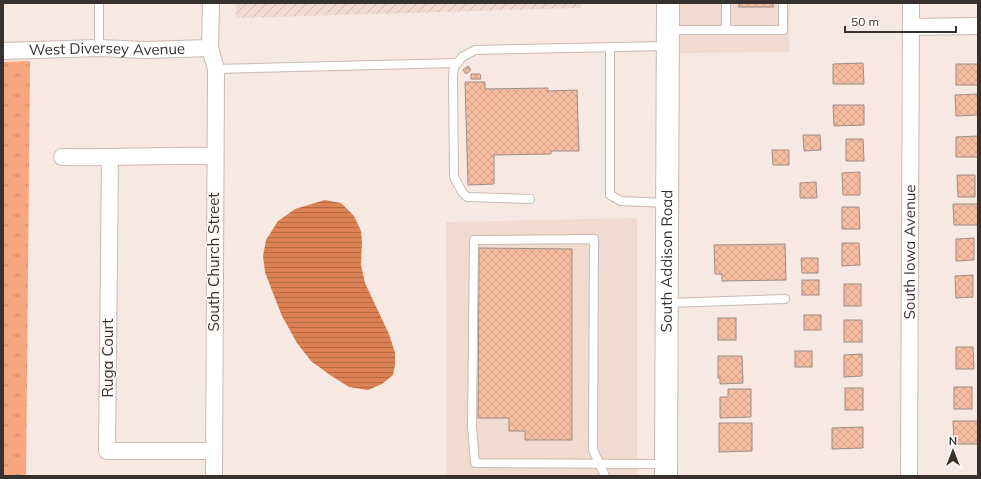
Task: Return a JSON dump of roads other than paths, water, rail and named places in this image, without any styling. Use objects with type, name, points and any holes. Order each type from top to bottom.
[{"type":"street","name":"South Church Street","points":[[211,3],[210,48],[216,69],[214,156],[214,476]]},
{"type":"street","name":"South Addison Road","points":[[667,470],[668,3]]},
{"type":"street","name":"South Iowa Avenue","points":[[909,476],[911,3]]},
{"type":"street","points":[[911,27],[978,26]]},
{"type":"street","name":"West Diversey Avenue","points":[[3,51],[99,48],[145,50],[210,48]]},
{"type":"street","points":[[62,157],[110,158],[214,156]]},
{"type":"street","name":"Ruga Court","points":[[110,158],[107,451],[214,451]]},
{"type":"lane","points":[[99,3],[99,48]]},
{"type":"lane","points":[[726,3],[726,30]]},
{"type":"lane","points":[[530,200],[467,196],[462,192],[454,177],[453,77],[454,67],[462,57],[475,50],[610,47],[726,30],[783,30],[783,3]]},
{"type":"lane","points":[[610,47],[610,195],[621,202],[667,203]]},
{"type":"lane","points":[[216,69],[457,63]]},
{"type":"lane","points":[[605,476],[600,464],[593,450],[594,239],[474,240],[472,427],[475,463],[600,464],[667,470]]},
{"type":"lane","points":[[667,303],[785,299]]}]
